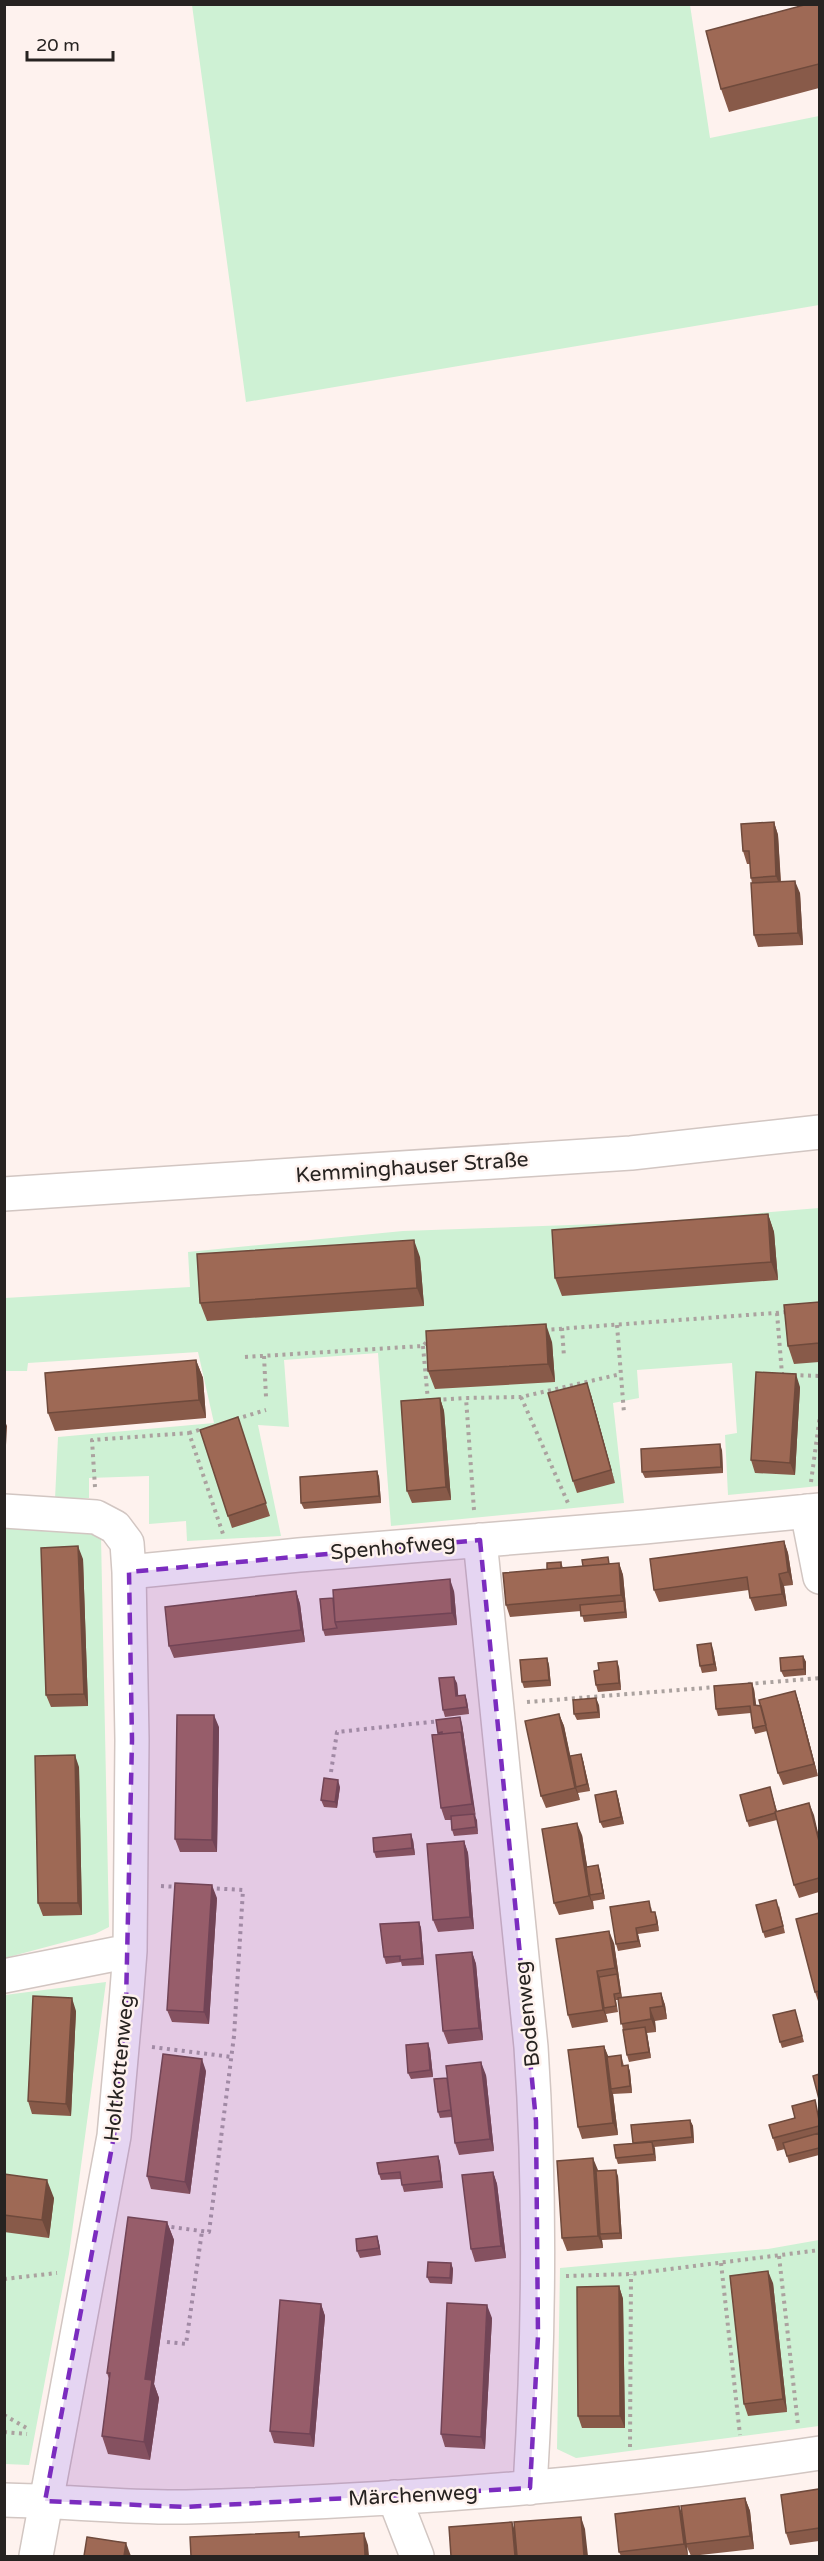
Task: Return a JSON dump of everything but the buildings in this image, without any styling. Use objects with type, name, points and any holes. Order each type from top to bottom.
[{"type":"street","name":"Kemminghauser Straße","points":[[4,1194],[631,1153],[819,1132]]},
{"type":"street","name":"Spenhofweg","points":[[129,1572],[813,1510]]},
{"type":"street","points":[[813,1510],[819,1577]]},
{"type":"street","points":[[4,1511],[96,1518],[116,1527],[127,1543],[129,1572]]},
{"type":"street","name":"Bodenweg","points":[[478,1540],[531,2047],[539,2195],[538,2336],[530,2488]]},
{"type":"street","name":"Holtkottenweg","points":[[36,2556],[114,2136],[130,1951],[132,1740],[129,1572]]},
{"type":"street","points":[[4,1976],[130,1951]]},
{"type":"street","name":"Märchenweg","points":[[4,2500],[94,2505],[185,2506],[394,2497],[530,2488],[630,2478],[810,2455]]},
{"type":"street","points":[[394,2497],[417,2556]]},
{"type":"path","points":[[540,1330],[798,1312]]},
{"type":"path","points":[[777,1313],[782,1374],[819,1376]]},
{"type":"path","points":[[617,1325],[624,1413]]},
{"type":"path","points":[[562,1328],[564,1358]]},
{"type":"path","points":[[441,1337],[429,1338],[423,1346],[427,1401],[521,1397],[621,1374]]},
{"type":"path","points":[[245,1357],[423,1346]]},
{"type":"path","points":[[264,1356],[266,1396]]},
{"type":"path","points":[[521,1397],[581,1532]]},
{"type":"path","points":[[466,1398],[478,1540]]},
{"type":"path","points":[[233,1420],[266,1410]]},
{"type":"path","points":[[813,1510],[819,1414]]},
{"type":"path","points":[[96,1518],[92,1440],[189,1433],[211,1427]]},
{"type":"path","points":[[189,1433],[220,1524],[227,1562]]},
{"type":"path","points":[[739,1685],[819,1678]]},
{"type":"path","points":[[496,1705],[727,1686]]},
{"type":"path","points":[[331,1772],[337,1732],[451,1720]]},
{"type":"path","points":[[130,1885],[187,1887]]},
{"type":"path","points":[[156,2225],[209,2232],[232,2057],[243,1890],[198,1888]]},
{"type":"path","points":[[151,2047],[232,2057]]},
{"type":"path","points":[[167,2342],[186,2344],[202,2231]]},
{"type":"path","points":[[538,2277],[631,2274],[819,2250]]},
{"type":"path","points":[[779,2256],[810,2455]]},
{"type":"path","points":[[721,2263],[743,2465]]},
{"type":"path","points":[[4,2279],[88,2269]]},
{"type":"path","points":[[630,2478],[631,2274]]},
{"type":"path","points":[[4,2415],[39,2436]]},
{"type":"highlighted area","points":[[480,1540],[536,2121],[538,2336],[530,2488],[185,2507],[45,2501],[114,2136],[126,2003],[132,1740],[129,1572]]},
{"type":"green space","points":[[192,5],[690,5],[710,138],[819,116],[819,305],[246,402]]},
{"type":"green space","points":[[819,1208],[819,1486],[728,1495],[725,1435],[737,1433],[732,1363],[637,1370],[639,1398],[613,1403],[624,1503],[391,1526],[378,1353],[284,1360],[289,1427],[258,1425],[281,1536],[187,1541],[186,1521],[149,1524],[149,1476],[89,1478],[89,1498],[55,1499],[58,1437],[214,1423],[198,1352],[28,1363],[27,1371],[5,1371],[5,1298],[190,1287],[188,1252],[403,1231],[653,1222]]},
{"type":"green space","points":[[5,1522],[74,1526],[101,1537],[109,1927],[95,1934],[5,1958]]},
{"type":"green space","points":[[106,1982],[69,2254],[29,2465],[5,2464],[5,1995]]},
{"type":"green space","points":[[819,2240],[819,2426],[576,2458],[557,2449],[560,2268],[768,2249]]}]
